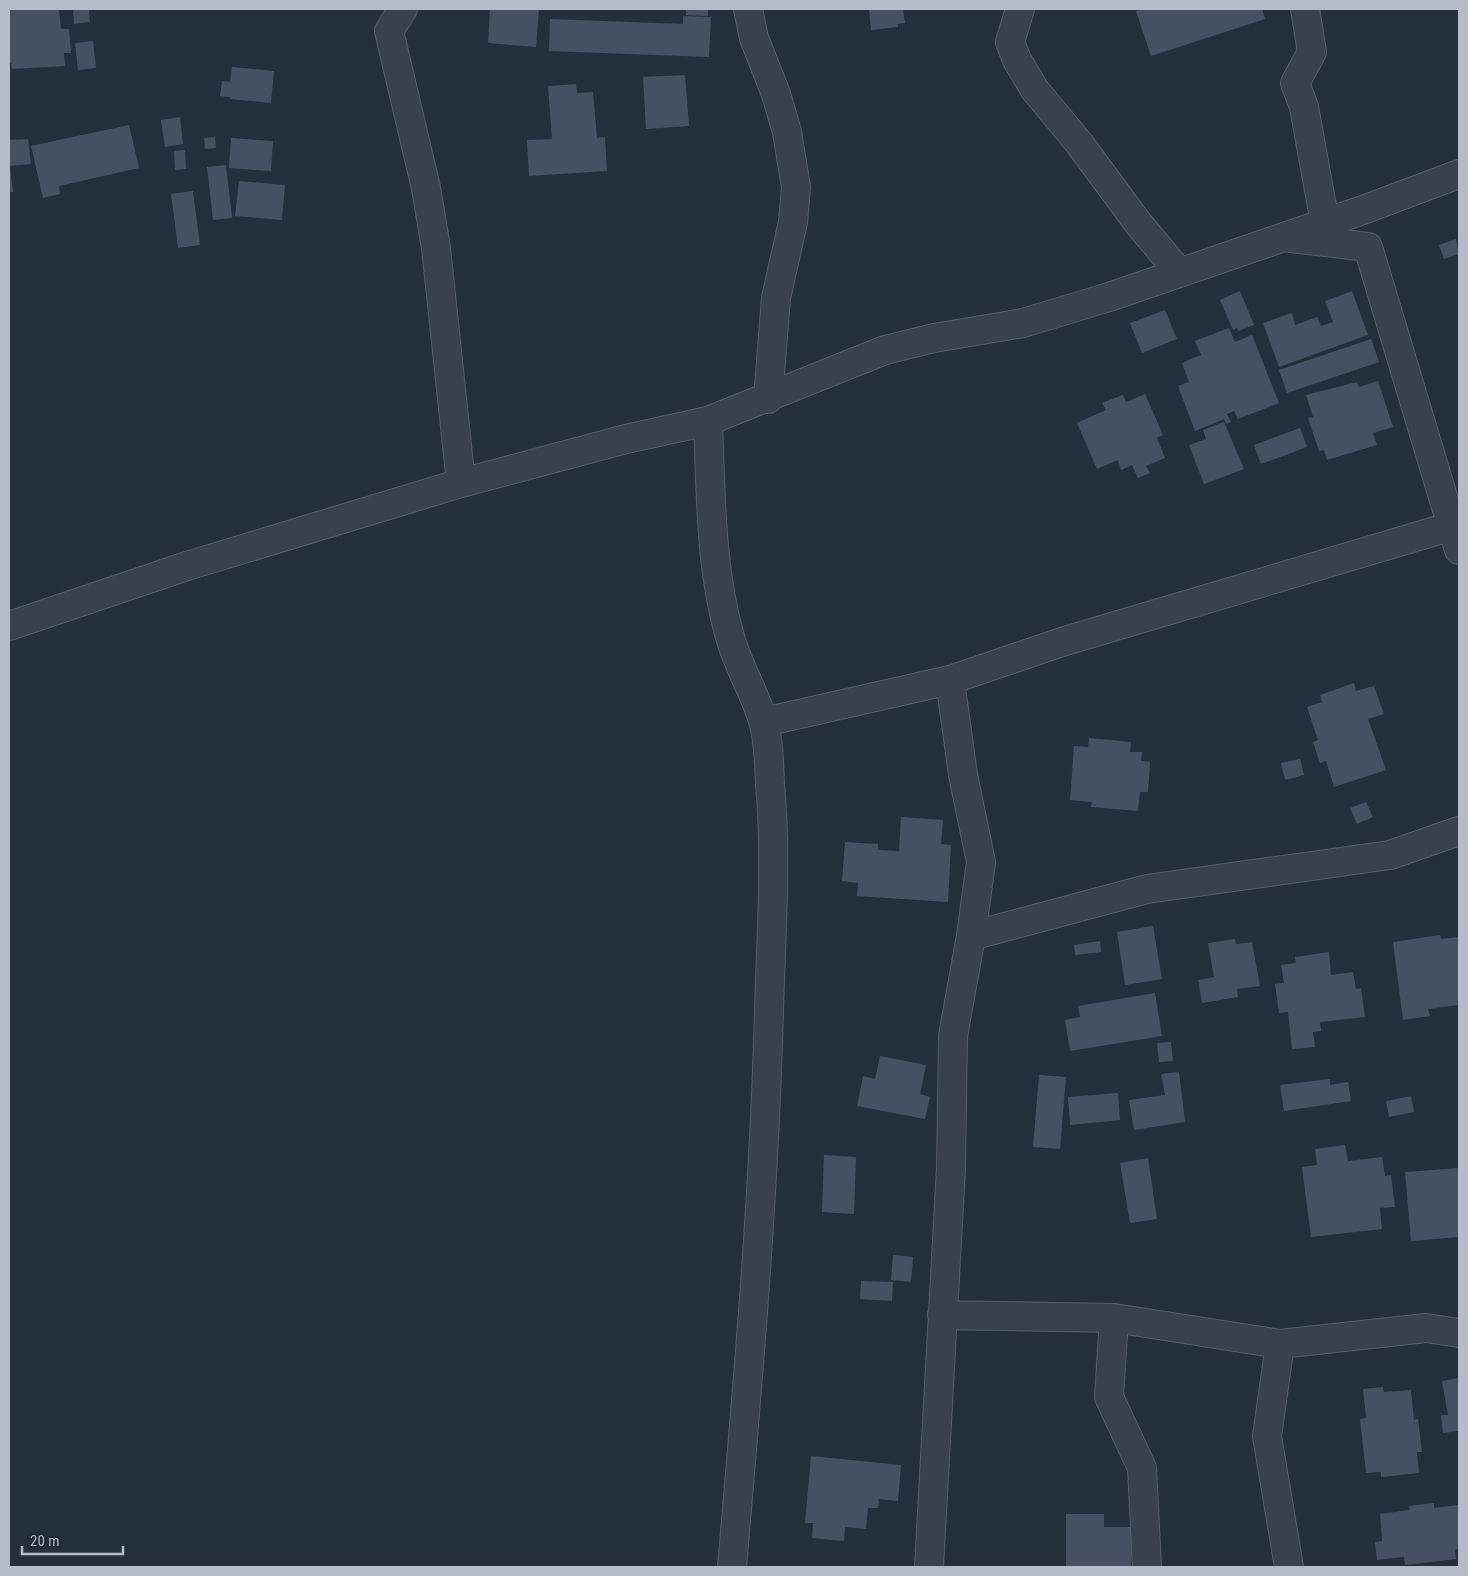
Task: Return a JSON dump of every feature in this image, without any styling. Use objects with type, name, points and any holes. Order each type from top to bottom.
[{"type":"street","points":[[403,9],[388,31],[426,188],[433,231],[461,483]]},
{"type":"street","points":[[748,9],[754,38],[776,94],[787,132],[796,187],[793,222],[776,298],[768,399]]},
{"type":"street","points":[[1020,9],[1010,42],[1016,60],[1035,90],[1079,143],[1138,223],[1179,272]]},
{"type":"street","points":[[1305,9],[1312,52],[1296,83],[1304,107],[1325,223]]},
{"type":"street","points":[[11,622],[187,566],[461,483],[626,439],[708,421],[768,399],[885,350],[934,338],[1023,323],[1109,297],[1325,223],[1459,174]]},
{"type":"street","points":[[764,722],[950,680],[1065,641],[1456,534],[1368,247],[1282,238]]},
{"type":"street","points":[[708,421],[712,522],[719,590],[731,641],[764,722],[771,787],[773,887],[766,1110],[753,1340],[732,1567]]},
{"type":"street","points":[[929,1567],[952,1168],[952,1036],[981,862],[963,775],[950,680]]},
{"type":"street","points":[[970,936],[1147,889],[1390,854],[1459,831]]},
{"type":"street","points":[[942,1316],[1114,1318],[1280,1344],[1426,1328],[1459,1333]]},
{"type":"street","points":[[1114,1318],[1109,1397],[1142,1468],[1147,1567]]},
{"type":"street","points":[[1280,1344],[1267,1436],[1289,1567]]},
{"type":"building","points":[[9,9],[59,9],[61,29],[69,29],[71,53],[64,53],[65,66],[12,69],[11,63],[9,63]]},
{"type":"building","points":[[73,9],[89,9],[90,22],[74,24]]},
{"type":"building","points":[[490,9],[539,9],[536,47],[488,43]]},
{"type":"building","points":[[686,9],[708,9],[708,16],[686,15]]},
{"type":"building","points":[[869,9],[903,9],[905,23],[898,24],[898,27],[871,30]]},
{"type":"building","points":[[1141,9],[1262,9],[1265,19],[1151,56],[1136,11]]},
{"type":"building","points":[[683,16],[711,17],[709,57],[549,51],[550,19],[683,24]]},
{"type":"building","points":[[93,41],[96,68],[78,70],[75,43]]},
{"type":"building","points":[[232,67],[274,71],[271,103],[230,99],[230,97],[220,96],[222,81],[230,82]]},
{"type":"building","points":[[685,75],[689,126],[646,129],[643,77]]},
{"type":"building","points":[[576,84],[577,93],[593,92],[597,138],[605,137],[607,171],[529,176],[527,140],[552,139],[548,86]]},
{"type":"building","points":[[180,117],[183,144],[165,147],[161,120]]},
{"type":"building","points":[[129,125],[139,168],[59,186],[60,194],[43,198],[31,146]]},
{"type":"building","points":[[215,137],[216,148],[205,149],[204,138]]},
{"type":"building","points":[[231,138],[273,141],[271,171],[229,168]]},
{"type":"building","points":[[28,139],[31,164],[10,166],[13,192],[9,192],[9,140]]},
{"type":"building","points":[[185,150],[186,169],[175,170],[174,151]]},
{"type":"building","points":[[226,165],[232,218],[213,220],[207,167]]},
{"type":"building","points":[[239,181],[285,185],[282,220],[235,216]]},
{"type":"building","points":[[193,191],[200,245],[178,248],[171,194]]},
{"type":"building","points":[[1456,239],[1459,254],[1444,259],[1439,245]]},
{"type":"building","points":[[1240,291],[1254,325],[1238,331],[1237,328],[1233,330],[1220,300]]},
{"type":"building","points":[[1352,291],[1368,335],[1279,367],[1263,323],[1292,313],[1295,325],[1317,317],[1321,326],[1333,322],[1325,301]]},
{"type":"building","points":[[1165,310],[1177,339],[1142,353],[1130,323]]},
{"type":"building","points":[[1229,328],[1235,342],[1252,335],[1279,403],[1238,419],[1234,411],[1227,414],[1231,422],[1226,424],[1224,419],[1195,431],[1178,386],[1189,382],[1182,363],[1201,355],[1195,341]]},
{"type":"building","points":[[1371,339],[1379,362],[1287,393],[1279,370]]},
{"type":"building","points":[[1378,381],[1393,427],[1373,433],[1377,445],[1327,460],[1324,450],[1319,451],[1308,418],[1313,417],[1306,395],[1357,382],[1359,387]]},
{"type":"building","points":[[1145,394],[1163,435],[1157,438],[1165,458],[1146,466],[1150,473],[1138,478],[1132,465],[1121,470],[1118,460],[1097,469],[1077,423],[1106,410],[1102,403],[1123,395],[1126,402]]},
{"type":"building","points":[[1224,422],[1244,469],[1204,484],[1189,445],[1206,439],[1203,430]]},
{"type":"building","points":[[1300,428],[1307,447],[1261,464],[1254,445]]},
{"type":"building","points":[[1354,683],[1356,691],[1374,686],[1384,714],[1368,719],[1386,770],[1334,787],[1326,761],[1320,763],[1313,742],[1318,740],[1307,707],[1322,702],[1320,695]]},
{"type":"building","points":[[1089,738],[1131,742],[1130,752],[1142,752],[1141,761],[1150,762],[1148,792],[1140,792],[1138,811],[1091,807],[1092,802],[1070,800],[1074,746],[1088,747]]},
{"type":"building","points":[[1300,759],[1304,775],[1285,780],[1281,763]]},
{"type":"building","points":[[1366,802],[1373,817],[1357,824],[1350,808]]},
{"type":"building","points":[[901,817],[943,820],[941,844],[951,845],[948,902],[857,896],[858,883],[842,881],[845,842],[878,844],[878,850],[899,851]]},
{"type":"building","points":[[1153,926],[1162,979],[1125,985],[1117,932]]},
{"type":"building","points":[[1440,935],[1441,939],[1459,937],[1459,1005],[1428,1009],[1430,1016],[1403,1020],[1393,942]]},
{"type":"building","points":[[1235,939],[1236,944],[1252,942],[1260,986],[1237,989],[1238,997],[1202,1003],[1198,980],[1214,977],[1208,943]]},
{"type":"building","points":[[1100,941],[1101,952],[1075,955],[1074,945]]},
{"type":"building","points":[[1329,952],[1331,975],[1353,972],[1356,989],[1361,988],[1365,1017],[1320,1022],[1321,1031],[1313,1032],[1315,1047],[1292,1049],[1288,1012],[1279,1013],[1275,984],[1284,983],[1281,965],[1296,963],[1295,957]]},
{"type":"building","points":[[1155,993],[1162,1036],[1070,1051],[1065,1020],[1080,1017],[1078,1006]]},
{"type":"building","points":[[1171,1042],[1173,1061],[1159,1062],[1157,1043]]},
{"type":"building","points":[[880,1056],[926,1065],[920,1094],[930,1097],[925,1119],[857,1106],[863,1076],[875,1079]]},
{"type":"building","points":[[1179,1072],[1185,1122],[1134,1130],[1129,1100],[1165,1095],[1161,1074]]},
{"type":"building","points":[[1039,1075],[1066,1077],[1060,1149],[1033,1147]]},
{"type":"building","points":[[1330,1079],[1330,1085],[1348,1082],[1351,1101],[1284,1111],[1280,1085]]},
{"type":"building","points":[[1118,1093],[1120,1120],[1070,1125],[1068,1097]]},
{"type":"building","points":[[1411,1096],[1414,1112],[1389,1117],[1386,1101]]},
{"type":"building","points":[[1345,1145],[1348,1161],[1382,1157],[1385,1176],[1391,1175],[1395,1207],[1380,1208],[1382,1229],[1311,1237],[1302,1167],[1317,1165],[1315,1149]]},
{"type":"building","points":[[824,1155],[856,1157],[854,1214],[822,1212]]},
{"type":"building","points":[[1148,1158],[1157,1219],[1130,1223],[1120,1163]]},
{"type":"building","points":[[1459,1168],[1459,1237],[1411,1241],[1405,1172]]},
{"type":"building","points":[[893,1255],[913,1257],[911,1282],[891,1280]]},
{"type":"building","points":[[861,1281],[893,1282],[892,1301],[860,1299]]},
{"type":"building","points":[[1459,1378],[1459,1431],[1443,1433],[1441,1415],[1448,1415],[1442,1381]]},
{"type":"building","points":[[1383,1387],[1384,1392],[1411,1390],[1414,1420],[1418,1419],[1422,1452],[1417,1452],[1419,1473],[1381,1477],[1381,1472],[1366,1473],[1360,1419],[1366,1418],[1363,1389]]},
{"type":"building","points":[[811,1456],[901,1465],[898,1501],[879,1499],[878,1508],[868,1508],[866,1529],[845,1527],[844,1541],[812,1538],[813,1523],[805,1523]]},
{"type":"building","points":[[1434,1503],[1434,1508],[1458,1505],[1459,1549],[1455,1550],[1456,1559],[1405,1565],[1404,1557],[1377,1560],[1375,1542],[1382,1541],[1380,1514],[1410,1510],[1409,1506]]},
{"type":"building","points":[[1066,1514],[1104,1514],[1104,1527],[1132,1527],[1131,1567],[1066,1567]]}]
